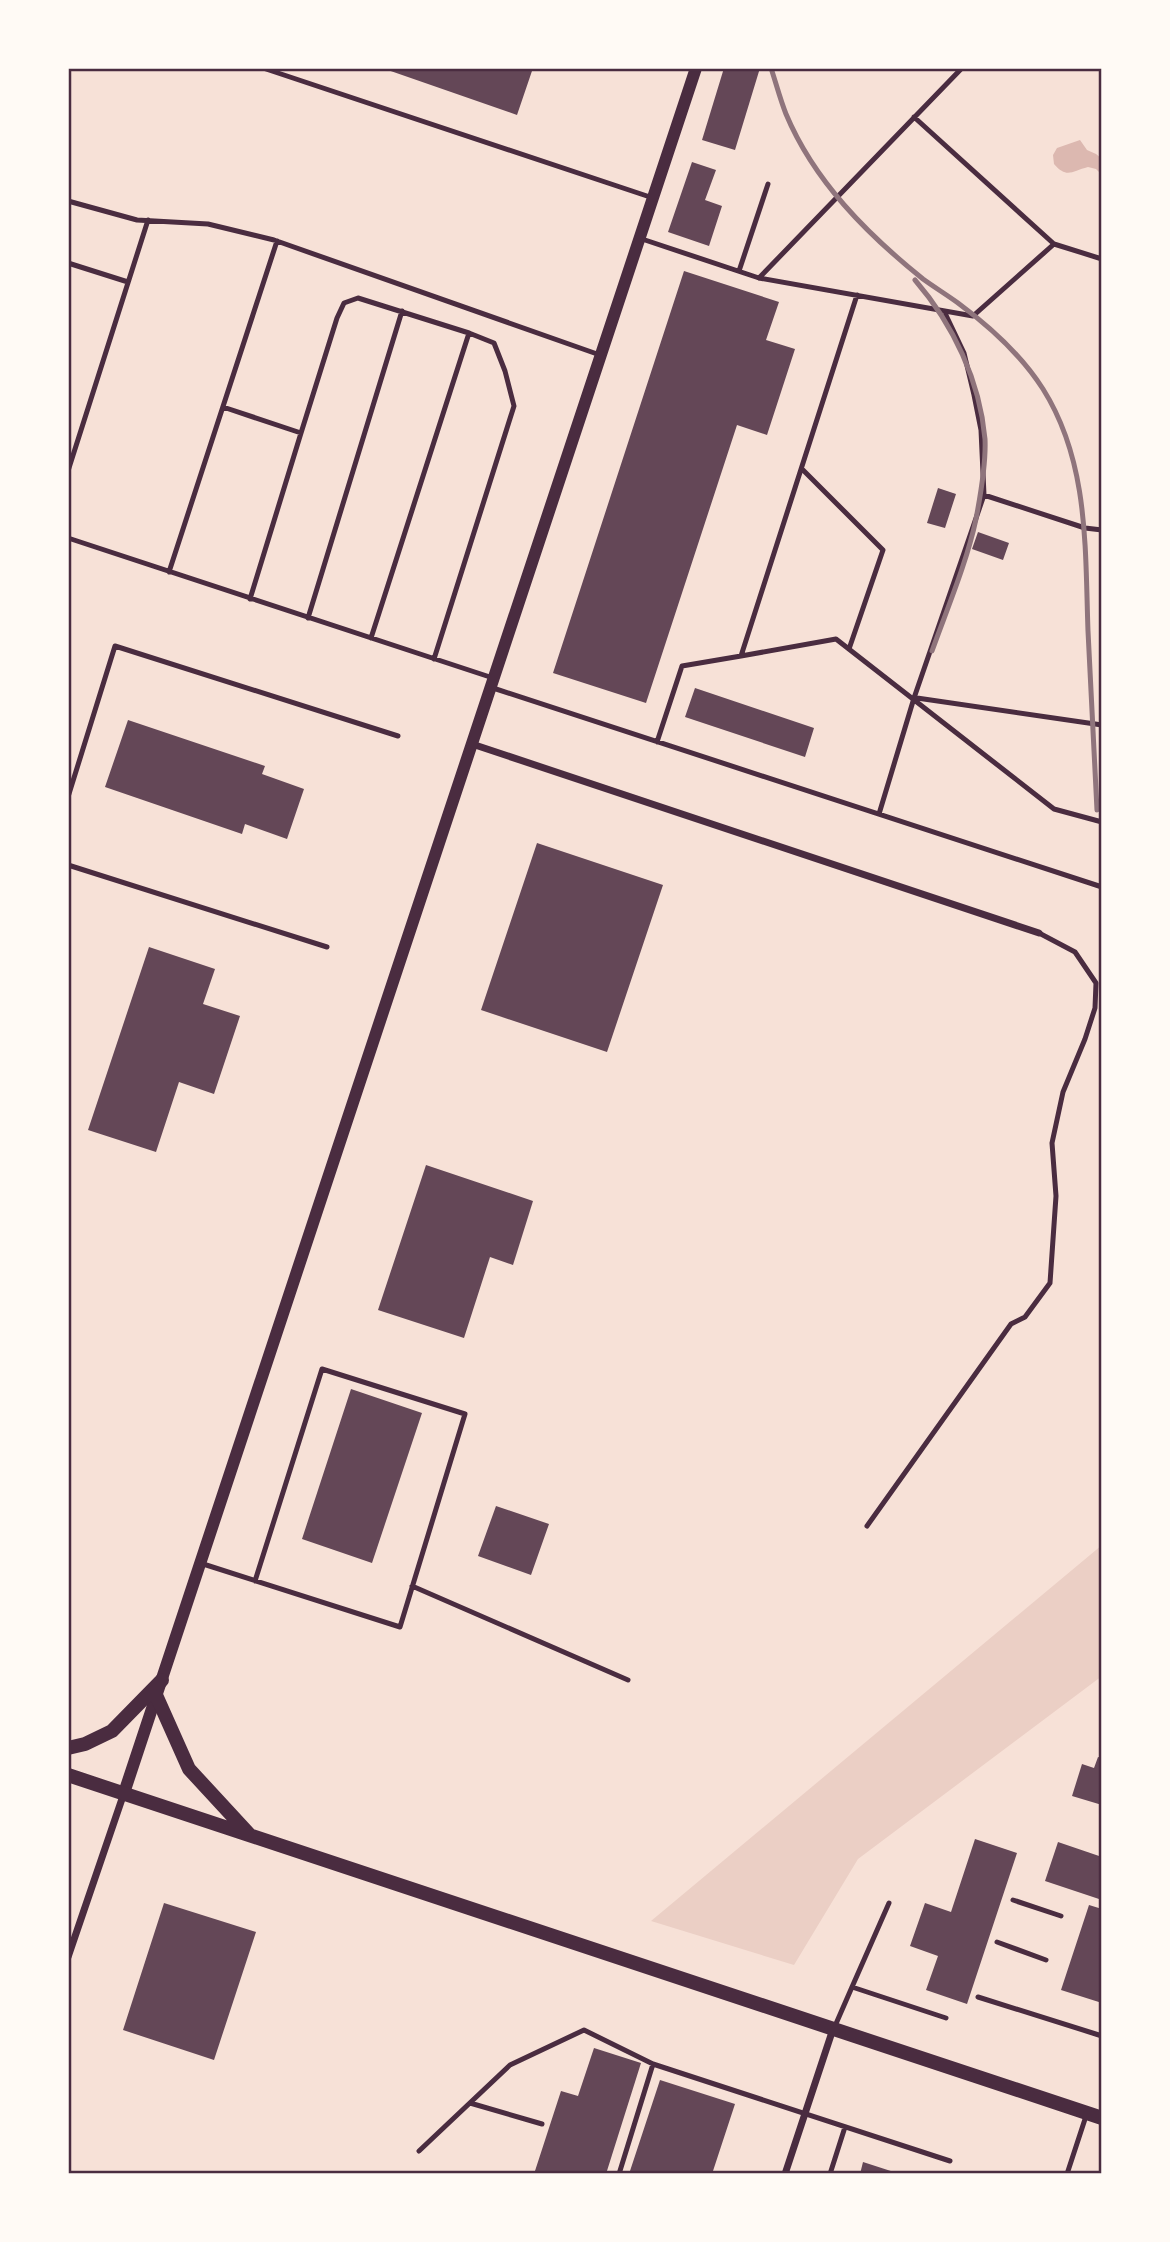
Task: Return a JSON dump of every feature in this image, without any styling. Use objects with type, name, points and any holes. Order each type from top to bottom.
[{"type":"main road","points":[[68,1748],[85,1744],[112,1731],[162,1680]]},
{"type":"main road","points":[[156,1695],[190,1769],[250,1835]]},
{"type":"main road","points":[[68,1775],[1102,2118]]},
{"type":"street","points":[[68,1957],[696,68]]},
{"type":"street","points":[[472,744],[1038,933]]},
{"type":"street","points":[[785,2174],[834,2029]]},
{"type":"lane","points":[[263,68],[653,198]]},
{"type":"lane","points":[[759,278],[962,68]]},
{"type":"lane","points":[[914,117],[1054,244],[1102,259]]},
{"type":"lane","points":[[739,271],[768,184]]},
{"type":"lane","points":[[68,201],[137,220],[208,223],[278,241],[600,355]]},
{"type":"lane","points":[[68,471],[148,220]]},
{"type":"lane","points":[[639,238],[759,278],[973,316],[1054,244]]},
{"type":"lane","points":[[169,572],[278,241]]},
{"type":"lane","points":[[68,263],[128,282]]},
{"type":"lane","points":[[741,656],[857,295]]},
{"type":"lane","points":[[250,599],[337,318],[344,303],[358,298],[402,311],[494,343],[514,406],[434,659]]},
{"type":"lane","points":[[308,618],[402,311]]},
{"type":"lane","points":[[879,814],[914,698],[984,495],[981,430],[974,395],[964,353],[944,311]]},
{"type":"lane","points":[[371,639],[469,333]]},
{"type":"lane","points":[[223,407],[302,433]]},
{"type":"lane","points":[[802,469],[883,550],[849,649]]},
{"type":"lane","points":[[984,495],[1085,528],[1102,530]]},
{"type":"lane","points":[[68,538],[434,659],[492,683],[657,742],[1102,887]]},
{"type":"lane","points":[[657,742],[682,666],[836,639],[1054,809],[1102,822]]},
{"type":"lane","points":[[68,797],[115,646],[398,736]]},
{"type":"lane","points":[[914,698],[1102,725]]},
{"type":"lane","points":[[68,865],[327,947]]},
{"type":"lane","points":[[867,1526],[1011,1324],[1025,1317],[1050,1283],[1056,1196],[1052,1143],[1063,1092],[1095,1008],[1096,983],[1075,952],[1038,933]]},
{"type":"lane","points":[[200,1563],[255,1581],[400,1627],[465,1414],[322,1369],[255,1581]]},
{"type":"lane","points":[[412,1586],[628,1680]]},
{"type":"lane","points":[[1013,1900],[1061,1916]]},
{"type":"lane","points":[[834,2029],[889,1903]]},
{"type":"lane","points":[[997,1942],[1046,1960]]},
{"type":"lane","points":[[852,1987],[946,2018]]},
{"type":"lane","points":[[978,1997],[1102,2036]]},
{"type":"lane","points":[[419,2151],[510,2065],[584,2030],[653,2064],[950,2161]]},
{"type":"lane","points":[[619,2174],[653,2064]]},
{"type":"lane","points":[[470,2103],[542,2124]]},
{"type":"lane","points":[[1068,2174],[1087,2113]]},
{"type":"lane","points":[[830,2174],[845,2127]]},
{"type":"shaded area","points":[[1080,140],[1087,150],[1102,159],[1102,175],[1096,169],[1088,167],[1066,173],[1054,164],[1053,155],[1057,148]]},
{"type":"shaded area","points":[[1102,1545],[1102,1676],[858,1859],[794,1965],[651,1921]]},
{"type":"building","points":[[382,68],[533,68],[517,115]]},
{"type":"building","points":[[724,68],[760,68],[735,150],[702,140]]},
{"type":"building","points":[[692,162],[716,170],[705,200],[722,206],[709,246],[668,232]]},
{"type":"building","points":[[684,271],[779,302],[766,340],[795,349],[767,435],[737,425],[646,703],[553,673]]},
{"type":"building","points":[[938,488],[956,494],[945,528],[927,523]]},
{"type":"building","points":[[978,532],[1009,543],[1003,560],[972,549]]},
{"type":"building","points":[[695,688],[814,728],[805,757],[685,717]]},
{"type":"building","points":[[128,720],[265,766],[262,774],[304,789],[287,839],[245,824],[242,834],[105,787]]},
{"type":"building","points":[[537,843],[663,885],[607,1052],[481,1010]]},
{"type":"building","points":[[149,947],[215,969],[203,1004],[240,1016],[214,1094],[179,1082],[156,1152],[88,1130]]},
{"type":"building","points":[[426,1165],[533,1201],[513,1265],[490,1257],[464,1338],[378,1310]]},
{"type":"building","points":[[351,1389],[422,1413],[372,1563],[302,1539]]},
{"type":"building","points":[[496,1506],[549,1524],[531,1575],[478,1556]]},
{"type":"building","points":[[1098,1757],[1102,1758],[1102,1805],[1072,1796],[1082,1764],[1094,1768]]},
{"type":"building","points":[[975,1839],[1017,1853],[967,2004],[926,1990],[938,1956],[910,1946],[925,1903],[951,1912]]},
{"type":"building","points":[[1058,1842],[1102,1857],[1102,1900],[1045,1881]]},
{"type":"building","points":[[164,1903],[256,1932],[214,2060],[123,2030]]},
{"type":"building","points":[[1089,1905],[1102,1909],[1102,2003],[1061,1990]]},
{"type":"building","points":[[594,2048],[641,2063],[606,2174],[534,2174],[561,2091],[578,2096]]},
{"type":"building","points":[[660,2080],[735,2104],[712,2174],[629,2174]]},
{"type":"building","points":[[863,2162],[897,2173],[897,2174],[860,2174]]},
{"type":"railway","points":[[771,68],[784,108],[798,138],[811,162],[844,205],[902,262],[970,312],[1004,342],[1035,377],[1058,417],[1069,446],[1082,506],[1097,810]]},
{"type":"railway","points":[[915,280],[941,315],[962,354],[977,396],[985,439],[978,510],[972,535],[932,651]]}]
